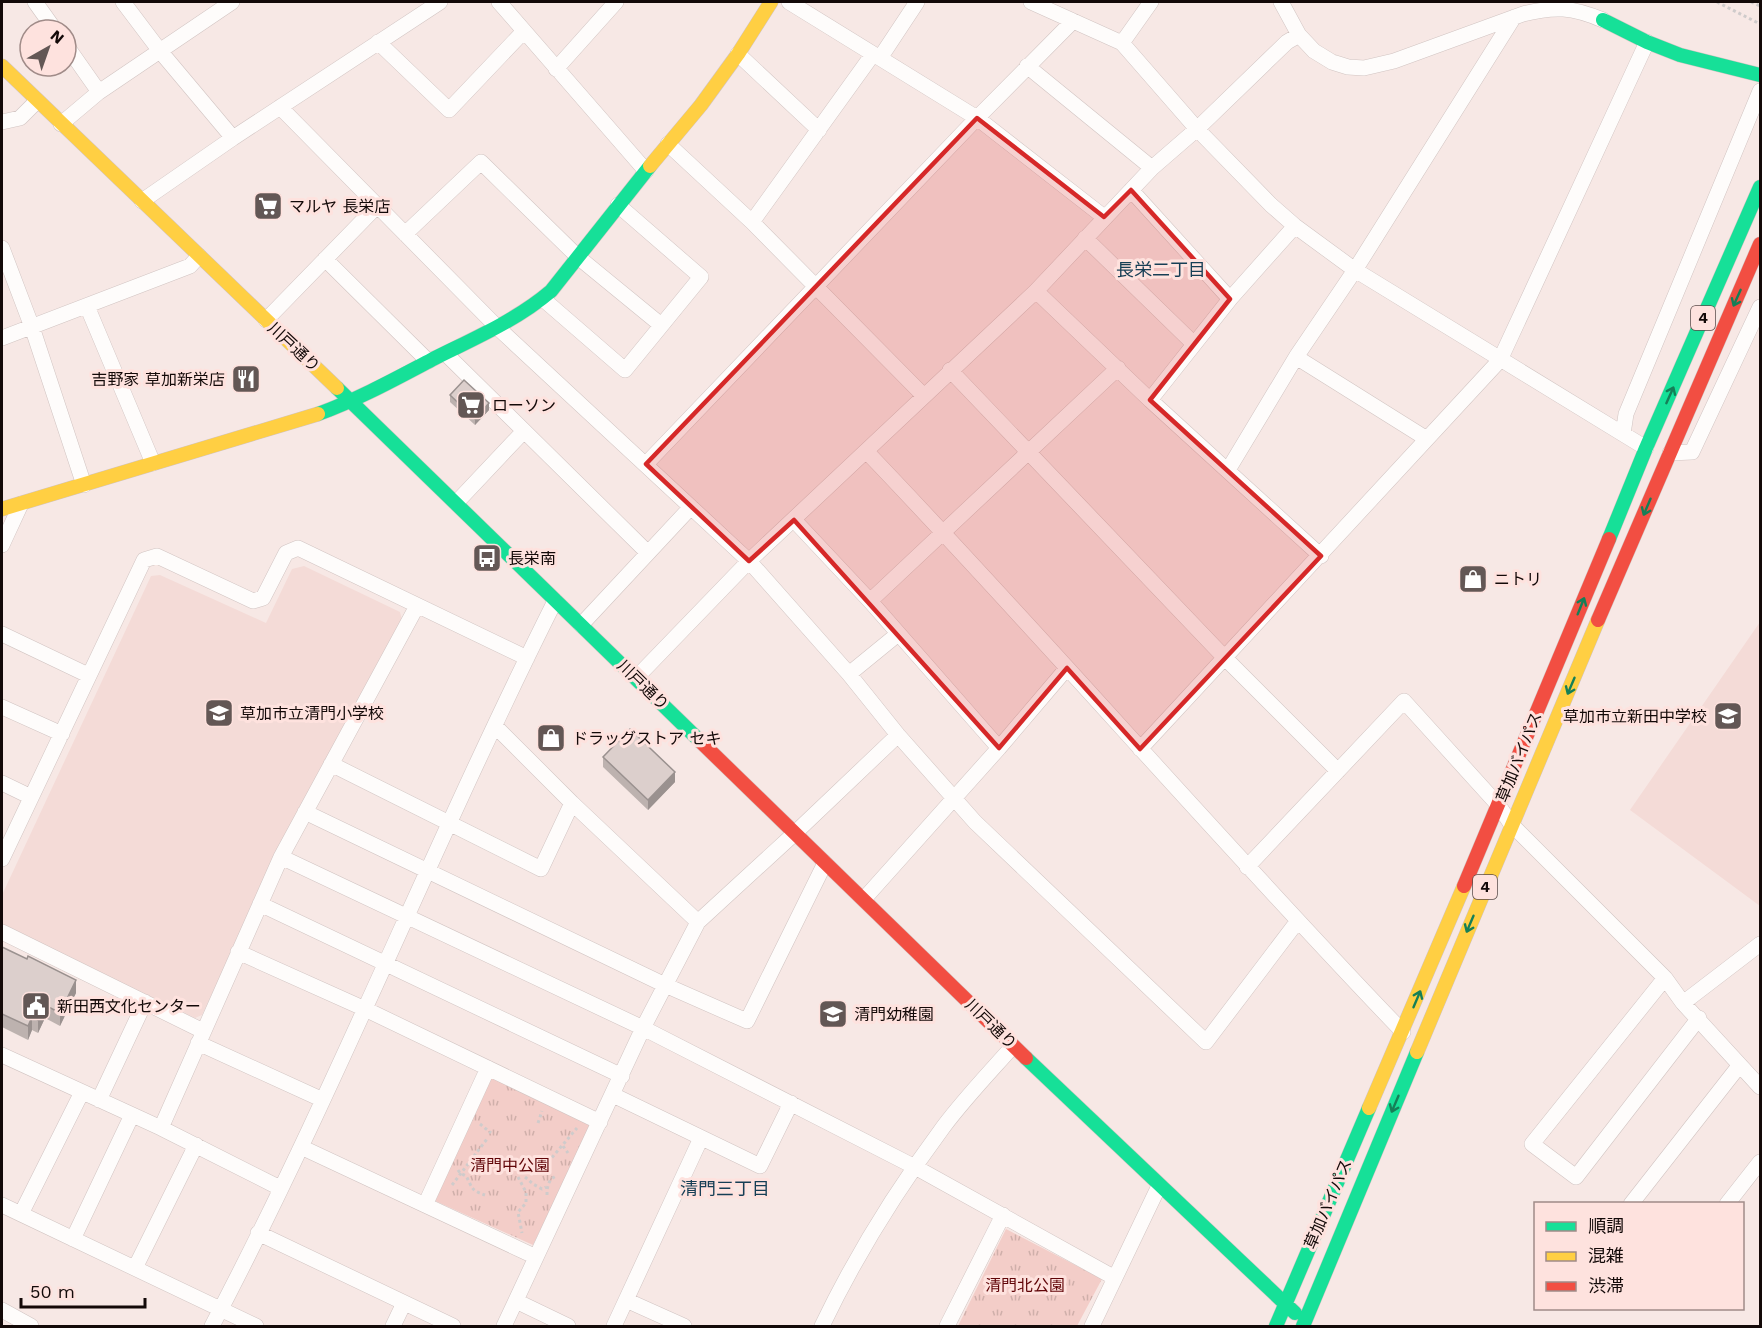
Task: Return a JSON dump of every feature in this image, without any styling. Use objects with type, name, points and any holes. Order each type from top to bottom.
[{"type":"main road","points":[[3,504],[21,504],[320,413],[351,401],[446,354],[543,299],[701,105],[738,54],[771,2]]},
{"type":"main road","points":[[1603,20],[1647,42],[1680,55],[1761,75]]},
{"type":"main road","name":"川戸通り","points":[[2,66],[351,401],[1013,1046],[1286,1304],[1305,1325]]},
{"type":"main road","name":"草加バイパス","points":[[1276,1326],[1499,806],[1646,448],[1761,187]]},
{"type":"main road","name":"草加バイパス","points":[[1305,1325],[1511,824],[1761,244]]},
{"type":"street","points":[[35,2],[46,18]]},
{"type":"street","points":[[123,2],[159,51],[233,138]]},
{"type":"street","points":[[61,124],[99,92],[232,2]]},
{"type":"street","points":[[142,201],[233,138],[440,2]]},
{"type":"street","points":[[499,2],[646,171]]},
{"type":"street","points":[[556,69],[616,2]]},
{"type":"street","points":[[789,2],[977,118],[1104,217]]},
{"type":"street","points":[[752,222],[917,2]]},
{"type":"street","points":[[1031,2],[1122,43],[1197,129],[1271,205],[1295,226],[1355,270],[1646,448]]},
{"type":"street","points":[[1122,43],[1151,2]]},
{"type":"street","points":[[1281,2],[1299,35],[1314,51],[1332,62],[1348,67],[1364,68],[1394,62],[1514,17],[1554,8],[1580,11],[1603,20]]},
{"type":"street","points":[[1228,470],[1296,357],[1355,270],[1514,17]]},
{"type":"street","points":[[646,465],[1027,66],[1073,21]]},
{"type":"street","points":[[378,42],[449,110],[524,31]]},
{"type":"street","points":[[636,678],[749,561],[1036,291],[1152,168],[1197,129],[1287,42],[1299,35]]},
{"type":"street","points":[[1140,749],[1500,360],[1647,42]]},
{"type":"street","points":[[738,54],[819,130]]},
{"type":"street","points":[[78,62],[99,92]]},
{"type":"street","points":[[1027,66],[1152,168]]},
{"type":"street","points":[[1623,434],[1626,414],[1761,91]]},
{"type":"street","points":[[2,122],[20,118],[37,101]]},
{"type":"street","points":[[280,107],[497,327],[749,561],[975,822],[1206,1042],[1297,922]]},
{"type":"street","points":[[668,144],[752,222],[923,396]]},
{"type":"street","points":[[405,234],[481,162],[578,257],[661,325]]},
{"type":"street","points":[[1131,190],[1230,299]]},
{"type":"street","points":[[266,320],[377,206]]},
{"type":"street","points":[[543,299],[625,370],[701,277],[618,206]]},
{"type":"street","points":[[1150,400],[1230,299],[1295,226]]},
{"type":"street","points":[[1085,238],[1194,344]]},
{"type":"street","points":[[2,248],[32,327],[84,484]]},
{"type":"street","points":[[2,338],[190,266],[199,256]]},
{"type":"street","points":[[325,259],[428,362]]},
{"type":"street","points":[[1036,291],[1150,400],[1321,556]]},
{"type":"street","points":[[87,306],[153,463]]},
{"type":"street","points":[[1670,453],[1692,452],[1761,307]]},
{"type":"street","points":[[446,354],[648,553]]},
{"type":"street","points":[[1296,357],[1427,439]]},
{"type":"street","points":[[870,601],[1118,369]]},
{"type":"street","points":[[950,370],[1225,658],[1338,771]]},
{"type":"street","points":[[456,503],[524,432]]},
{"type":"street","points":[[866,451],[944,532],[1297,922],[1403,1032]]},
{"type":"street","points":[[2,545],[21,504]]},
{"type":"street","points":[[581,625],[692,507]]},
{"type":"street","points":[[794,520],[870,601],[999,748]]},
{"type":"street","points":[[2,859],[6,836],[31,797],[144,560],[157,556],[253,601],[263,597],[286,553],[298,548],[527,657]]},
{"type":"street","points":[[212,1326],[301,1147],[555,601]]},
{"type":"street","points":[[161,1128],[281,857],[417,606]]},
{"type":"street","points":[[2,634],[88,675]]},
{"type":"street","points":[[849,674],[898,634]]},
{"type":"street","points":[[864,900],[999,748],[1066,668]]},
{"type":"street","points":[[1247,867],[1404,701],[1499,806],[1511,824],[1665,978],[1683,1003],[1699,1018],[1739,1066],[1761,1087]]},
{"type":"street","points":[[2,706],[62,734]]},
{"type":"street","points":[[495,726],[572,803],[698,922]]},
{"type":"street","points":[[504,1326],[595,1120],[613,1095],[698,922],[898,735]]},
{"type":"street","points":[[331,764],[541,869],[572,803]]},
{"type":"street","points":[[2,783],[31,797]]},
{"type":"street","points":[[305,812],[665,986],[747,1021],[825,863]]},
{"type":"street","points":[[281,857],[644,1028],[915,1167],[1115,1278]]},
{"type":"street","points":[[260,904],[622,1076]]},
{"type":"street","points":[[2,932],[145,1002],[201,1037],[323,1100]]},
{"type":"street","points":[[1683,1003],[1761,944]]},
{"type":"street","points":[[238,952],[365,1009],[595,1120]]},
{"type":"street","points":[[1665,978],[1532,1144],[1576,1177],[1699,1018]]},
{"type":"street","points":[[99,1100],[145,1002]]},
{"type":"street","points":[[822,1326],[843,1283],[915,1167],[946,1124],[1013,1046]]},
{"type":"street","points":[[2,1055],[161,1128],[280,1188]]},
{"type":"street","points":[[1632,1202],[1739,1066]]},
{"type":"street","points":[[425,1205],[488,1068]]},
{"type":"street","points":[[21,1214],[82,1092]]},
{"type":"street","points":[[613,1095],[760,1166],[791,1103]]},
{"type":"street","points":[[73,1239],[132,1115]]},
{"type":"street","points":[[614,1326],[701,1138]]},
{"type":"street","points":[[135,1268],[196,1145]]},
{"type":"street","points":[[301,1147],[536,1257]]},
{"type":"street","points":[[1728,1202],[1761,1162]]},
{"type":"street","points":[[1092,1326],[1159,1186]]},
{"type":"street","points":[[2,1205],[256,1326]]},
{"type":"street","points":[[947,1326],[1003,1215]]},
{"type":"street","points":[[258,1233],[453,1326]]},
{"type":"street","points":[[626,1300],[684,1326]]},
{"type":"street","points":[[516,1301],[568,1326]]},
{"type":"street","points":[[393,1326],[404,1303]]},
{"type":"street","points":[[2,1310],[31,1326]]},
{"type":"path","points":[[1717,2],[1761,24]]},
{"type":"path","points":[[1751,2],[1761,6]]},
{"type":"path","points":[[538,1123],[544,1104]]},
{"type":"path","points":[[474,1119],[491,1133]]},
{"type":"path","points":[[533,1172],[549,1161],[563,1146],[595,1120]]},
{"type":"path","points":[[449,1188],[487,1139]]},
{"type":"path","points":[[563,1146],[569,1152],[567,1159]]},
{"type":"path","points":[[456,1165],[460,1173],[466,1176],[471,1188],[485,1195]]},
{"type":"path","points":[[547,1198],[550,1179],[559,1174]]},
{"type":"path","points":[[518,1177],[526,1192],[526,1203],[518,1212],[523,1234]]},
{"type":"path","points":[[525,1177],[543,1189],[547,1187]]},
{"type":"path","points":[[512,1230],[528,1235]]},
{"type":"highlighted area","points":[[977,118],[1104,217],[1131,190],[1230,299],[1150,400],[1321,556],[1140,749],[1067,668],[999,748],[794,520],[749,561],[646,464]]},
{"type":"shaded area","name":"草加市立清門小学校","points":[[304,566],[400,612],[402,620],[302,803],[202,1015],[195,1018],[2,927],[2,895],[151,576],[160,575],[266,623],[292,569]]},
{"type":"shaded area","name":"草加市立新田中学校","points":[[1760,622],[1760,906],[1630,810]]},
{"type":"green space","name":"清門中公園","points":[[491,1076],[592,1124],[533,1245],[433,1200]]},
{"type":"green space","name":"清門北公園","points":[[1006,1229],[1102,1279],[1077,1326],[958,1326]]},
{"type":"building","points":[[464,380],[489,403],[475,419],[450,395]]},
{"type":"building","points":[[630,729],[675,772],[648,800],[603,757]]},
{"type":"building","name":"新田西文化センター","points":[[2,947],[27,959],[28,956],[76,980],[60,1013],[45,1005],[38,1020],[32,1017],[28,1026],[2,1014]]},
{"type":"traffic: fast","points":[[1603,20],[1647,42],[1680,55],[1760,75]]},
{"type":"traffic: fast","points":[[318,414],[363,395],[480,336],[510,320],[538,301],[551,291],[650,166]]},
{"type":"traffic: fast","points":[[1609,539],[1646,448],[1760,187]]},
{"type":"traffic: fast","points":[[337,388],[701,742]]},
{"type":"traffic: fast","points":[[1303,1326],[1417,1052]]},
{"type":"traffic: fast","points":[[1026,1058],[1295,1313]]},
{"type":"traffic: fast","points":[[1276,1326],[1369,1108]]},
{"type":"traffic: slow","points":[[650,166],[701,105],[738,54],[771,2]]},
{"type":"traffic: slow","points":[[2,66],[337,388]]},
{"type":"traffic: slow","points":[[2,509],[318,414]]},
{"type":"traffic: slow","points":[[1417,1052],[1598,620]]},
{"type":"traffic: slow","points":[[1369,1108],[1464,886]]},
{"type":"traffic: jam","points":[[1598,620],[1760,244]]},
{"type":"traffic: jam","points":[[1464,886],[1609,539]]},
{"type":"traffic: jam","points":[[701,742],[1026,1058]]},
{"type":"place","name":"マルヤ 長栄店","points":[[268,206]]},
{"type":"place","name":"吉野家 草加新栄店","points":[[246,379]]},
{"type":"place","name":"ローソン","points":[[471,405]]},
{"type":"place","name":"長栄南","points":[[487,558]]},
{"type":"place","name":"ニトリ","points":[[1473,579]]},
{"type":"place","name":"草加市立清門小学校","points":[[219,713]]},
{"type":"place","name":"草加市立新田中学校","points":[[1728,716]]},
{"type":"place","name":"ドラッグストア セキ","points":[[551,738]]},
{"type":"place","name":"新田西文化センター","points":[[36,1006]]},
{"type":"place","name":"清門幼稚園","points":[[833,1014]]},
{"type":"district","name":"長栄二丁目","points":[[1161,269]]},
{"type":"district","name":"清門三丁目","points":[[725,1188]]}]
